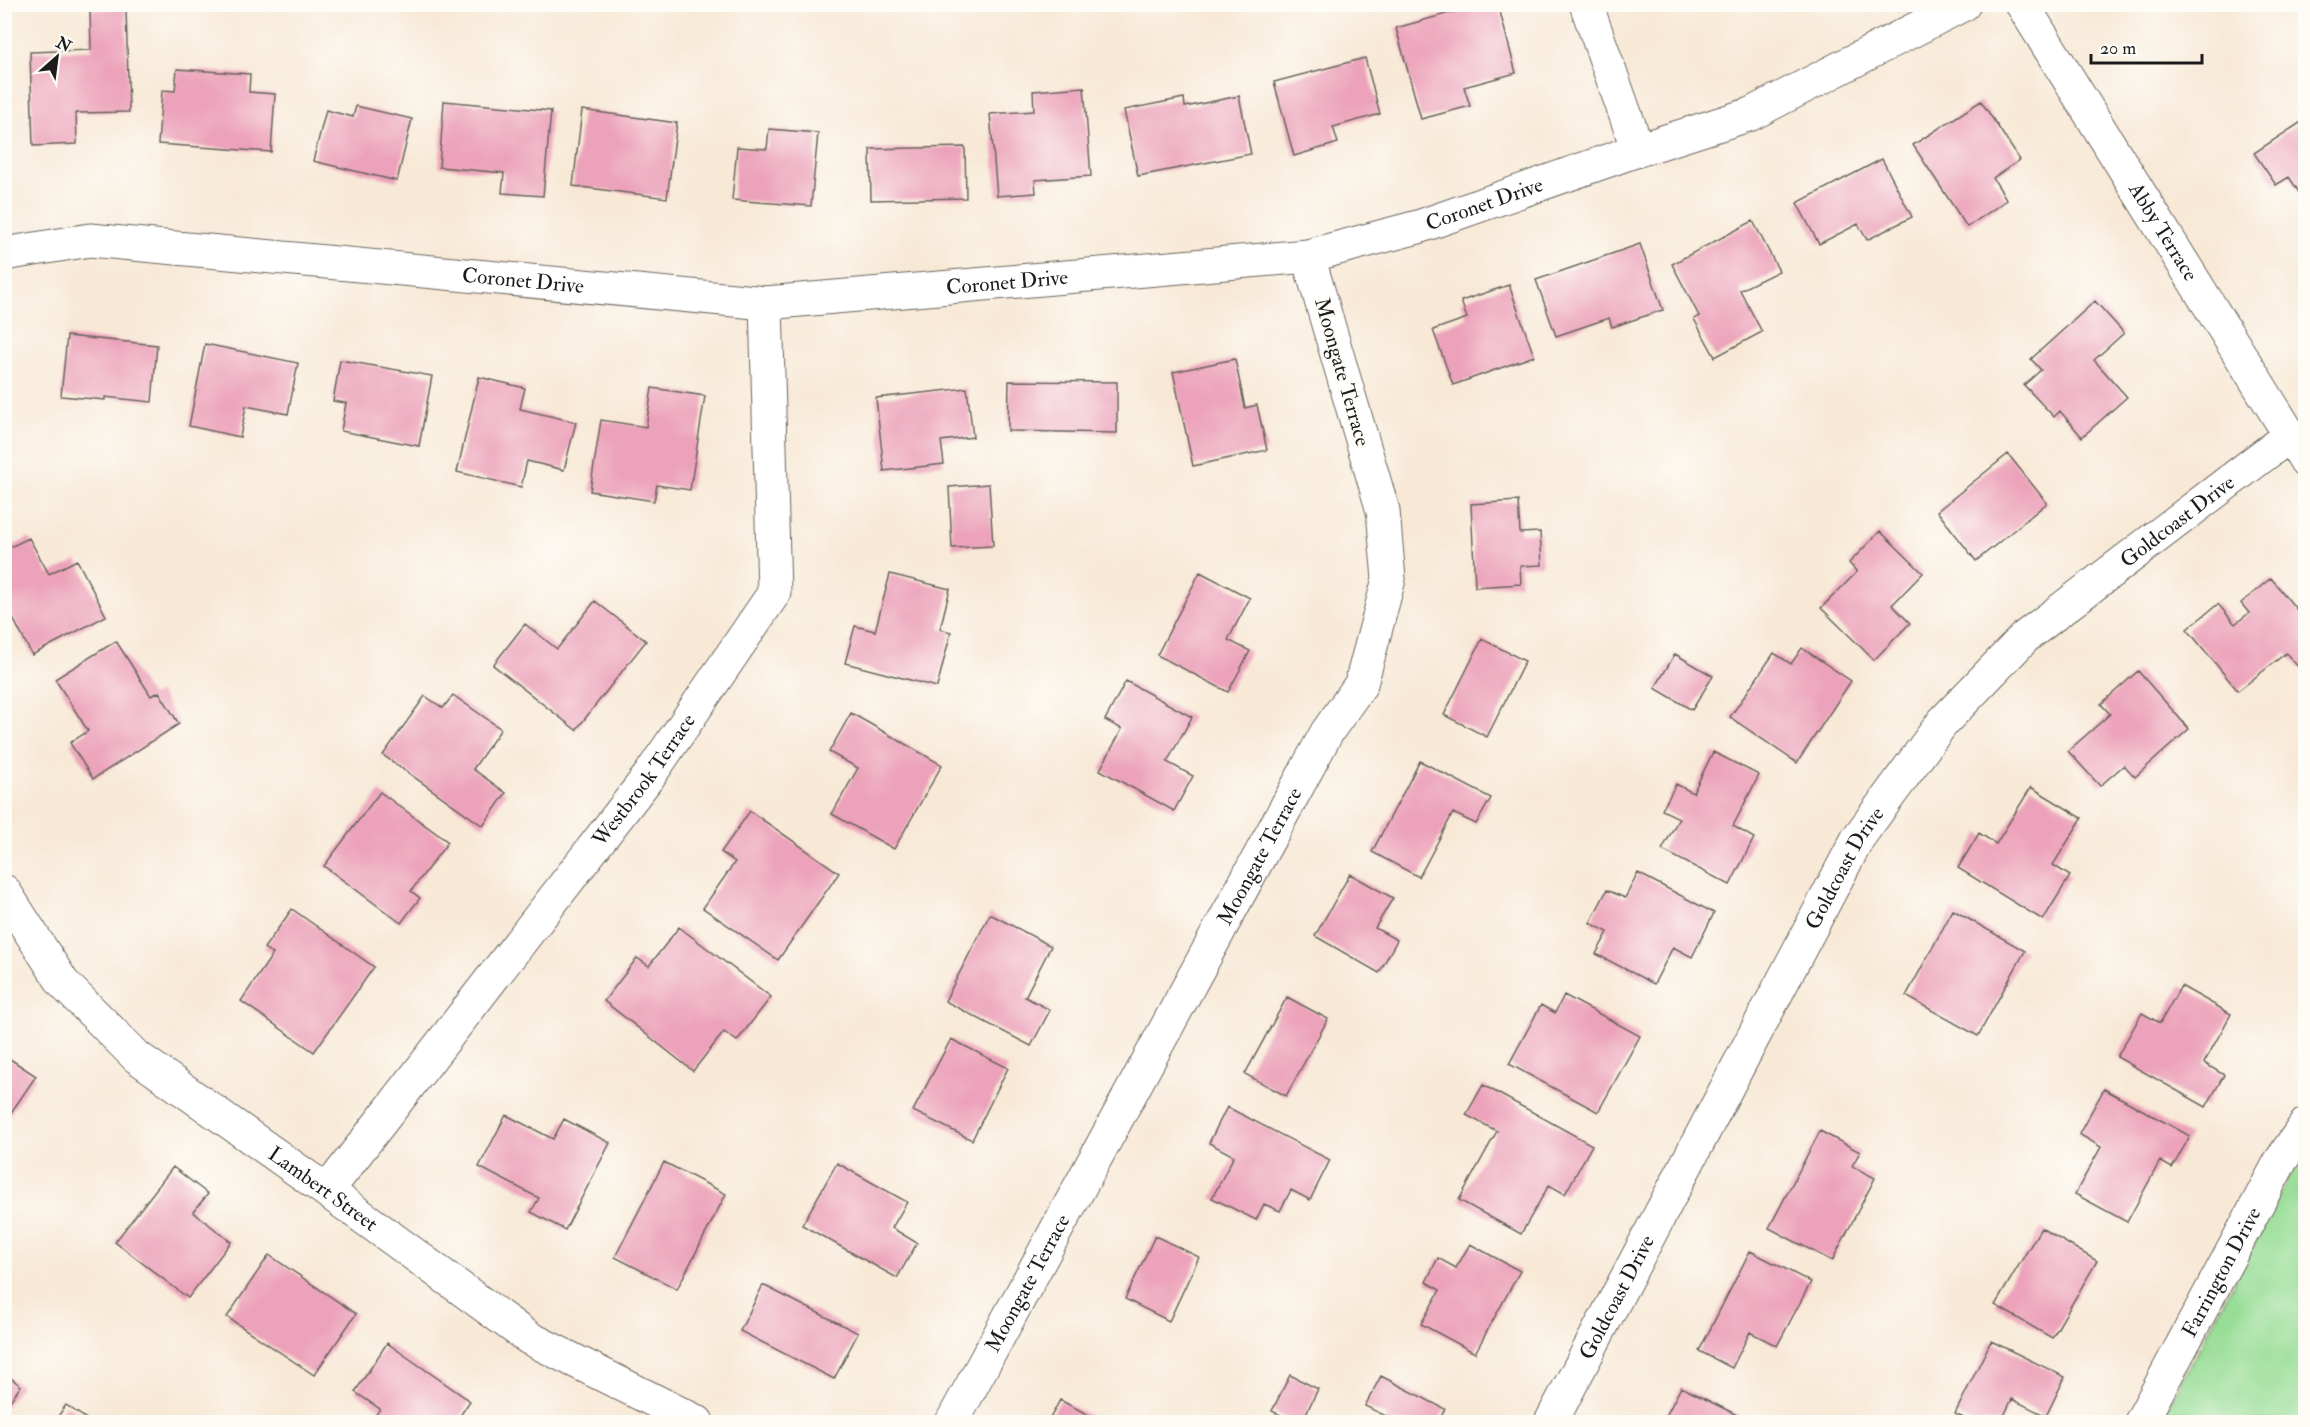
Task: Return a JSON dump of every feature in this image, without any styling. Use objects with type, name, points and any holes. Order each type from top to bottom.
[{"type":"street","points":[[1586,4],[1638,150]]},
{"type":"street","name":"Coronet Drive","points":[[4,254],[90,240],[766,303],[1308,256],[1418,227],[1638,150],[1751,114],[1964,4]]},
{"type":"street","name":"Abby Terrace","points":[[2022,4],[2298,448]]},
{"type":"street","name":"Moongate Terrace","points":[[952,1422],[1327,732],[1361,684],[1389,579],[1383,511],[1308,256]]},
{"type":"street","name":"Westbrook Terrace","points":[[327,1191],[648,776],[774,593],[766,303]]},
{"type":"street","name":"Goldcoast Drive","points":[[1551,1422],[1858,838],[1943,722],[2025,638],[2298,448]]},
{"type":"street","name":"Lambert Street","points":[[4,891],[63,984],[137,1057],[529,1338],[697,1422]]},
{"type":"street","name":"Farrington Drive","points":[[2141,1422],[2280,1162],[2306,1124]]},
{"type":"green space","points":[[2305,1153],[2305,1422],[2160,1422],[2292,1172]]},
{"type":"building","points":[[1481,4],[1498,4],[1516,73],[1464,87],[1470,106],[1421,119],[1396,28]]},
{"type":"building","points":[[90,9],[126,9],[129,112],[76,113],[77,144],[33,146],[30,52],[91,50]]},
{"type":"building","points":[[1365,58],[1380,114],[1333,127],[1338,143],[1294,156],[1274,82]]},
{"type":"building","points":[[177,69],[250,74],[249,92],[275,94],[271,152],[158,144],[162,90],[175,91]]},
{"type":"building","points":[[1084,87],[1091,176],[1035,180],[1036,193],[997,196],[990,114],[1034,111],[1033,91]]},
{"type":"building","points":[[1239,96],[1251,154],[1138,176],[1124,110],[1184,98],[1185,107]]},
{"type":"building","points":[[444,101],[551,111],[543,196],[502,193],[504,173],[439,167]]},
{"type":"building","points":[[1981,101],[2020,160],[1993,178],[2007,200],[1967,227],[1913,145]]},
{"type":"building","points":[[356,106],[412,119],[397,181],[313,161],[326,110],[353,117]]},
{"type":"building","points":[[582,110],[677,123],[667,198],[573,186]]},
{"type":"building","points":[[2306,119],[2306,203],[2289,177],[2276,185],[2254,153]]},
{"type":"building","points":[[769,129],[818,133],[811,206],[732,200],[737,147],[767,149]]},
{"type":"building","points":[[965,147],[966,198],[871,200],[870,149]]},
{"type":"building","points":[[1882,159],[1912,217],[1867,240],[1858,224],[1819,244],[1797,203]]},
{"type":"building","points":[[1753,221],[1779,271],[1740,290],[1762,332],[1715,357],[1694,319],[1699,316],[1672,264]]},
{"type":"building","points":[[1640,244],[1663,310],[1612,327],[1609,318],[1556,336],[1536,280]]},
{"type":"building","points":[[1509,285],[1534,356],[1453,385],[1433,330],[1467,318],[1461,301]]},
{"type":"building","points":[[2095,301],[2124,333],[2094,360],[2127,397],[2082,437],[2060,411],[2054,417],[2024,385],[2041,370],[2031,359]]},
{"type":"building","points":[[67,336],[157,345],[152,402],[105,397],[105,400],[61,396]]},
{"type":"building","points":[[205,344],[298,363],[288,414],[246,406],[240,437],[189,426]]},
{"type":"building","points":[[1235,359],[1245,408],[1257,405],[1267,450],[1193,466],[1173,372]]},
{"type":"building","points":[[340,360],[432,376],[419,446],[341,431],[346,403],[333,401]]},
{"type":"building","points":[[479,377],[525,388],[520,409],[576,422],[564,470],[527,461],[521,487],[457,472]]},
{"type":"building","points":[[1009,381],[1117,382],[1117,433],[1008,431]]},
{"type":"building","points":[[652,388],[705,396],[690,490],[657,485],[654,501],[590,491],[601,420],[646,427]]},
{"type":"building","points":[[967,388],[973,437],[941,441],[944,464],[884,471],[876,398]]},
{"type":"building","points":[[2008,454],[2047,503],[1976,561],[1937,511]]},
{"type":"building","points":[[989,484],[993,546],[952,548],[949,487]]},
{"type":"building","points":[[1518,501],[1520,533],[1540,532],[1542,565],[1520,566],[1521,584],[1475,587],[1471,504]]},
{"type":"building","points":[[1880,531],[1923,573],[1892,605],[1910,623],[1874,660],[1821,608],[1857,572],[1849,563]]},
{"type":"building","points":[[29,538],[49,574],[77,560],[106,616],[32,655],[4,601],[4,550]]},
{"type":"building","points":[[1200,572],[1250,598],[1228,640],[1250,651],[1228,692],[1157,655]]},
{"type":"building","points":[[890,574],[950,589],[940,629],[951,632],[937,687],[845,663],[855,626],[875,631]]},
{"type":"building","points":[[2271,578],[2306,621],[2306,664],[2300,669],[2286,653],[2238,691],[2187,629],[2218,604],[2235,624],[2249,613],[2241,603]]},
{"type":"building","points":[[595,601],[646,641],[576,730],[493,665],[525,624],[557,649]]},
{"type":"building","points":[[1482,639],[1525,661],[1487,737],[1444,715]]},
{"type":"building","points":[[116,641],[151,696],[159,692],[179,724],[93,779],[70,743],[88,731],[55,679]]},
{"type":"building","points":[[1802,648],[1851,681],[1797,763],[1730,717],[1774,653],[1791,664]]},
{"type":"building","points":[[1675,654],[1713,676],[1692,710],[1655,688]]},
{"type":"building","points":[[2138,671],[2189,729],[2135,777],[2124,765],[2100,786],[2068,751],[2110,714],[2101,704]]},
{"type":"building","points":[[1126,681],[1192,717],[1167,762],[1193,776],[1174,811],[1100,770],[1122,729],[1105,720]]},
{"type":"building","points":[[453,695],[501,729],[473,769],[506,793],[483,826],[383,755],[425,696],[443,708]]},
{"type":"building","points":[[851,713],[942,765],[894,849],[832,814],[858,768],[829,752]]},
{"type":"building","points":[[1713,752],[1759,775],[1733,826],[1754,838],[1730,885],[1662,850],[1679,818],[1662,810],[1676,784],[1693,793]]},
{"type":"building","points":[[1420,761],[1491,798],[1476,824],[1453,813],[1419,877],[1372,852]]},
{"type":"building","points":[[2031,787],[2082,818],[2053,865],[2070,876],[2043,920],[1958,868],[1979,833],[1996,844]]},
{"type":"building","points":[[380,792],[448,842],[411,891],[420,898],[401,923],[324,866]]},
{"type":"building","points":[[750,811],[839,873],[778,960],[703,908],[735,862],[721,852]]},
{"type":"building","points":[[1638,873],[1714,913],[1692,957],[1673,947],[1654,984],[1596,954],[1608,932],[1590,923],[1607,890],[1625,898]]},
{"type":"building","points":[[1350,874],[1393,898],[1375,928],[1397,940],[1379,973],[1315,936]]},
{"type":"building","points":[[292,909],[374,967],[314,1052],[241,1001],[273,954],[264,948]]},
{"type":"building","points":[[1953,910],[2025,951],[1978,1036],[1906,996]]},
{"type":"building","points":[[990,914],[1051,946],[1025,997],[1050,1010],[1031,1046],[945,1001]]},
{"type":"building","points":[[679,927],[771,997],[737,1041],[724,1032],[693,1071],[604,1001],[637,958],[649,966]]},
{"type":"building","points":[[2181,986],[2231,1014],[2204,1063],[2224,1075],[2206,1107],[2117,1057],[2142,1013],[2160,1023]]},
{"type":"building","points":[[1564,995],[1640,1036],[1598,1112],[1509,1064],[1541,1005],[1555,1013]]},
{"type":"building","points":[[1287,997],[1328,1019],[1286,1096],[1245,1074]]},
{"type":"building","points":[[951,1039],[1008,1068],[972,1140],[913,1111]]},
{"type":"building","points":[[4,1055],[36,1076],[4,1123]]},
{"type":"building","points":[[1483,1085],[1592,1145],[1565,1194],[1549,1185],[1521,1234],[1459,1200],[1497,1131],[1466,1115]]},
{"type":"building","points":[[2104,1089],[2190,1136],[2172,1168],[2160,1161],[2127,1222],[2075,1194],[2101,1147],[2079,1134]]},
{"type":"building","points":[[1227,1107],[1330,1160],[1310,1200],[1291,1190],[1280,1211],[1264,1204],[1256,1220],[1212,1198],[1234,1156],[1209,1143]]},
{"type":"building","points":[[506,1115],[553,1139],[564,1119],[610,1143],[565,1230],[531,1212],[539,1198],[479,1167]]},
{"type":"building","points":[[1820,1131],[1860,1152],[1852,1166],[1875,1178],[1832,1261],[1769,1228]]},
{"type":"building","points":[[664,1162],[726,1194],[677,1289],[615,1257]]},
{"type":"building","points":[[837,1163],[907,1202],[892,1228],[917,1243],[897,1278],[802,1225]]},
{"type":"building","points":[[173,1167],[208,1194],[193,1212],[231,1242],[188,1298],[115,1242]]},
{"type":"building","points":[[2041,1228],[2097,1261],[2052,1338],[1995,1305]]},
{"type":"building","points":[[1155,1236],[1199,1257],[1169,1321],[1125,1299]]},
{"type":"building","points":[[1470,1244],[1520,1271],[1475,1353],[1421,1324],[1440,1290],[1426,1282],[1438,1258],[1456,1268]]},
{"type":"building","points":[[1750,1251],[1811,1282],[1777,1346],[1750,1332],[1732,1368],[1699,1351]]},
{"type":"building","points":[[269,1255],[356,1314],[314,1375],[227,1317]]},
{"type":"building","points":[[763,1285],[858,1333],[834,1379],[740,1331]]},
{"type":"building","points":[[1991,1341],[2065,1377],[2046,1416],[2012,1399],[2001,1422],[1972,1422],[1955,1414]]},
{"type":"building","points":[[387,1343],[470,1401],[456,1422],[371,1421],[380,1409],[355,1392]]},
{"type":"building","points":[[4,1373],[21,1386],[4,1409]]},
{"type":"building","points":[[1290,1375],[1318,1389],[1302,1422],[1295,1422],[1272,1411]]},
{"type":"building","points":[[1381,1376],[1445,1409],[1438,1422],[1385,1422],[1388,1417],[1365,1406]]},
{"type":"building","points":[[1681,1387],[1751,1422],[1663,1422]]},
{"type":"building","points":[[1060,1400],[1102,1422],[1048,1422]]},
{"type":"building","points":[[66,1405],[91,1422],[54,1422]]}]
